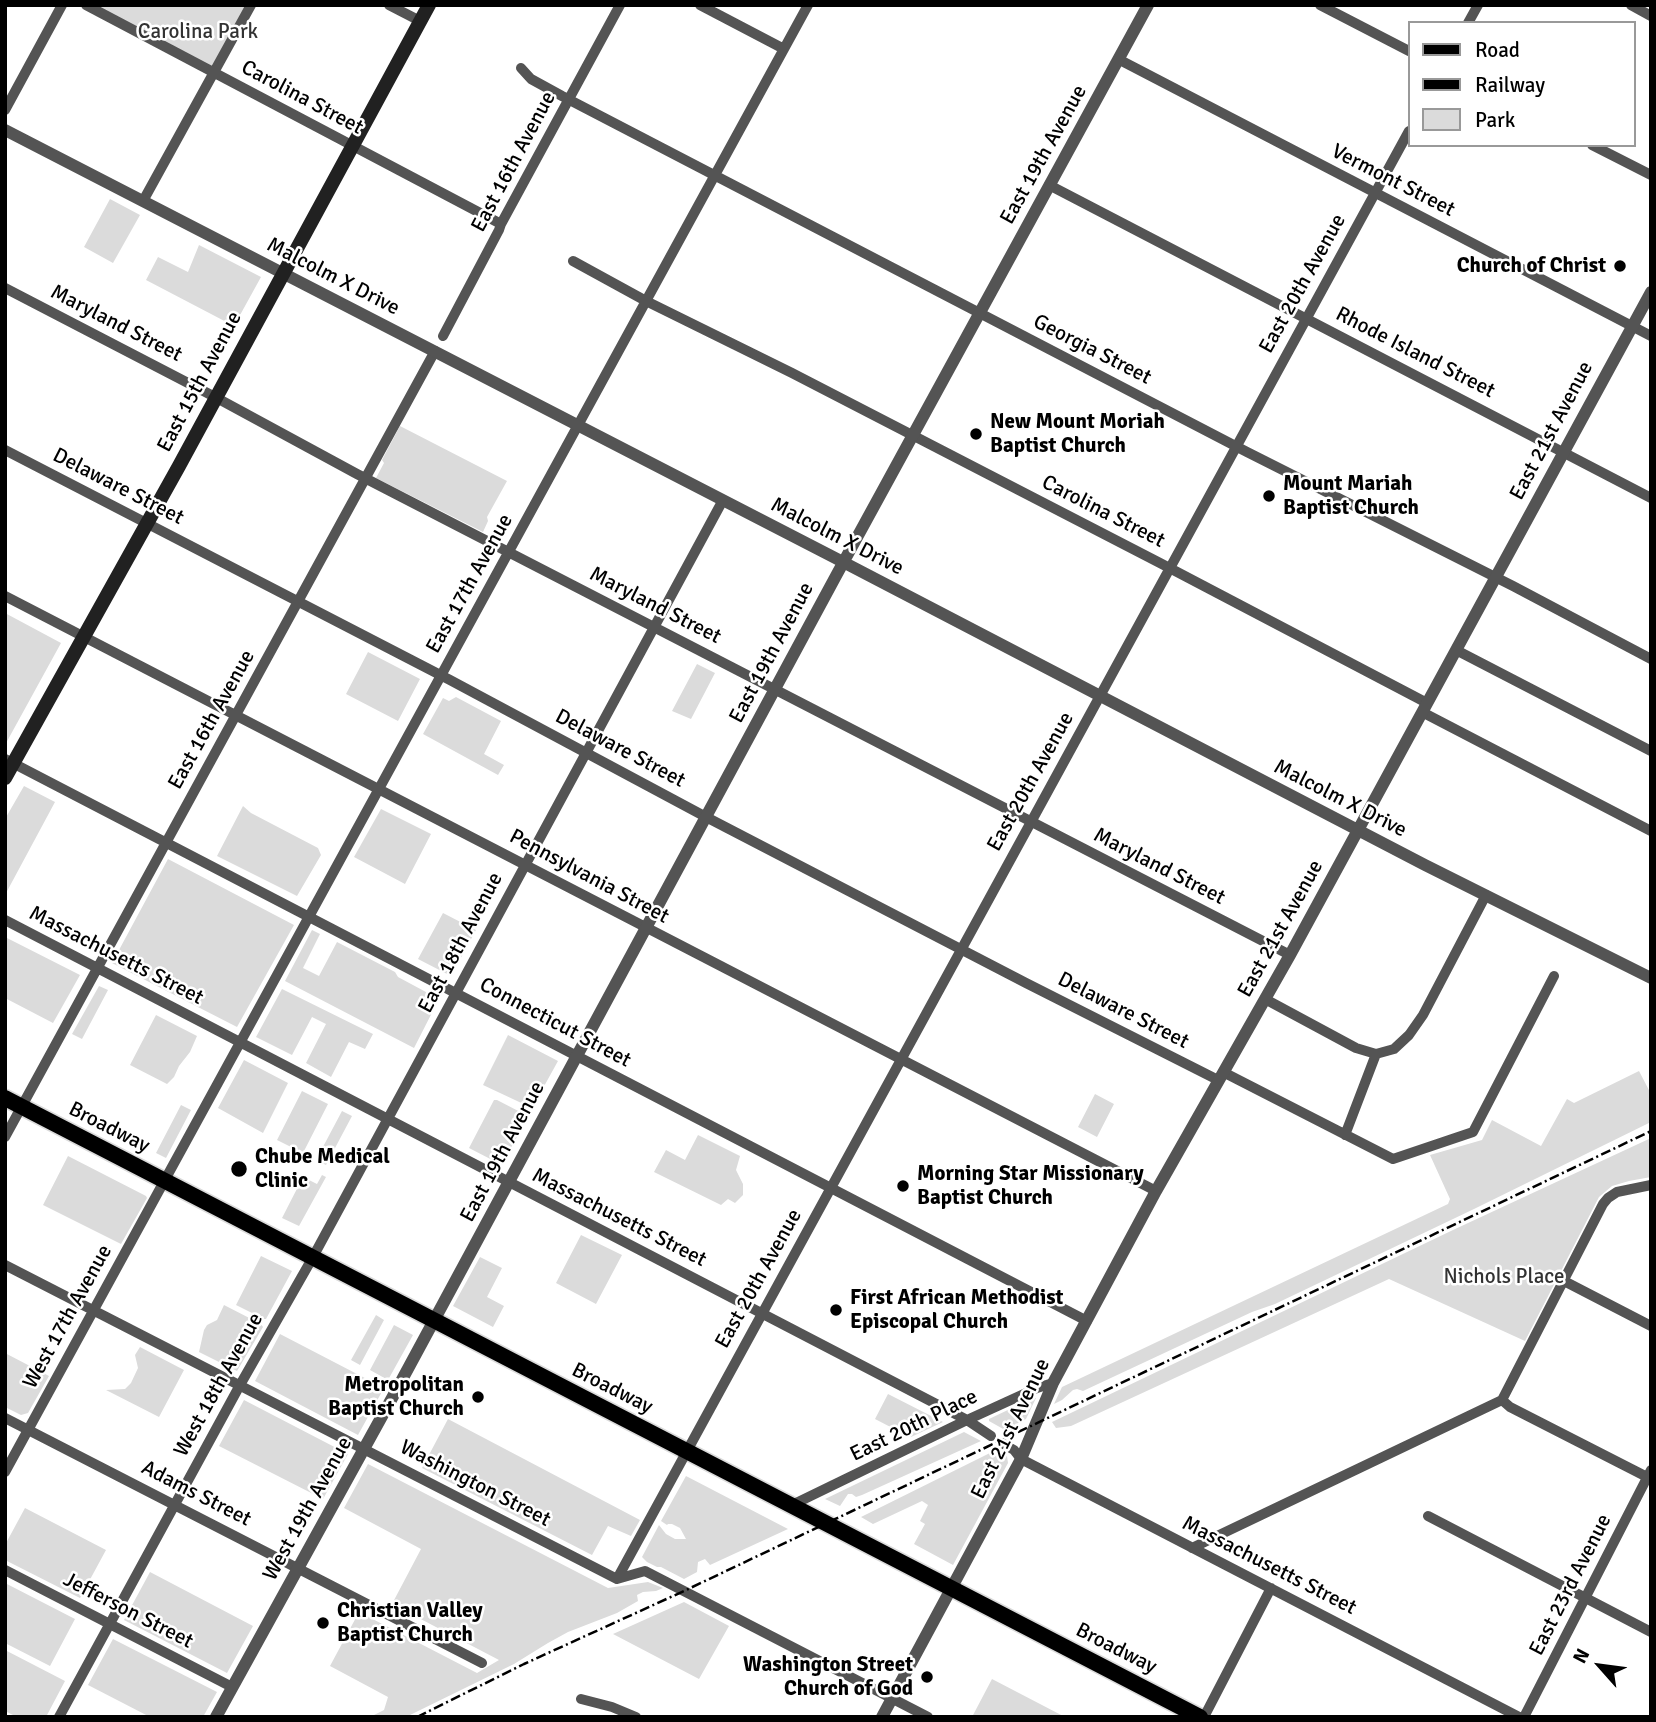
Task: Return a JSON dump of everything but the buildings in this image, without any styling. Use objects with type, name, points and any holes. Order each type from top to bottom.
[{"type":"main road","name":"East 15th Avenue","points":[[5,778],[9,761],[84,637],[429,5]]},
{"type":"main road","name":"Broadway","points":[[5,1097],[1202,1717]]},
{"type":"street","points":[[5,110],[62,5]]},
{"type":"street","name":"Carolina Street","points":[[86,5],[500,224]]},
{"type":"street","points":[[144,201],[251,5]]},
{"type":"street","points":[[389,5],[420,21]]},
{"type":"street","name":"East 16th Avenue","points":[[443,336],[500,224],[620,5]]},
{"type":"street","points":[[700,5],[784,49]]},
{"type":"street","name":"East 17th Avenue","points":[[166,1181],[808,5]]},
{"type":"street","name":"East 19th Avenue","points":[[434,1320],[843,562],[1148,5]]},
{"type":"street","points":[[1320,5],[1408,50]]},
{"type":"street","points":[[1469,21],[1478,5]]},
{"type":"street","points":[[1631,5],[1651,16]]},
{"type":"street","name":"Vermont Street","points":[[1118,60],[1651,336]]},
{"type":"street","name":"Georgia Street","points":[[521,68],[533,80],[569,100],[1651,659]]},
{"type":"street","name":"Malcolm X Drive","points":[[5,130],[1358,830],[1651,978]]},
{"type":"street","name":"East 20th Avenue","points":[[617,1580],[1408,133]]},
{"type":"street","points":[[1596,147],[1651,175]]},
{"type":"street","name":"Rhode Island Street","points":[[1049,185],[1651,498]]},
{"type":"street","name":"Carolina Street","points":[[573,261],[646,301],[792,373],[1170,568],[1651,831]]},
{"type":"street","name":"Maryland Street","points":[[5,288],[365,478],[1290,955]]},
{"type":"street","name":"East 21st Avenue","points":[[882,1717],[1021,1459],[1054,1383],[1156,1191],[1290,955],[1651,292]]},
{"type":"street","name":"East 16th Avenue","points":[[5,1137],[435,351]]},
{"type":"street","name":"Delaware Street","points":[[5,450],[1076,1008],[1392,1159],[1473,1132],[1554,976]]},
{"type":"street","name":"East 18th Avenue","points":[[313,1257],[723,500]]},
{"type":"street","name":"Pennsylvania Street","points":[[5,596],[1156,1191]]},
{"type":"street","points":[[1456,650],[1651,751]]},
{"type":"street","name":"Connecticut Street","points":[[9,761],[1087,1321]]},
{"type":"street","points":[[1265,999],[1356,1048],[1376,1054],[1394,1049],[1409,1035],[1423,1015],[1486,895]]},
{"type":"street","name":"Massachusetts Street","points":[[5,920],[967,1420],[990,1436]]},
{"type":"street","points":[[1345,1135],[1376,1054]]},
{"type":"street","name":"West 17th Avenue","points":[[5,1472],[166,1181]]},
{"type":"street","points":[[1192,1548],[1502,1401],[1608,1198],[1621,1191],[1651,1185]]},
{"type":"street","name":"West 18th Avenue","points":[[59,1717],[313,1257]]},
{"type":"street","name":"Washington Street","points":[[5,1265],[617,1580]]},
{"type":"street","points":[[1564,1281],[1651,1326]]},
{"type":"street","name":"West 19th Avenue","points":[[216,1717],[434,1320]]},
{"type":"street","name":"East 20th Place","points":[[792,1505],[967,1420],[1054,1383]]},
{"type":"street","points":[[1502,1401],[1650,1475]]},
{"type":"street","name":"Adams Street","points":[[5,1418],[482,1663]]},
{"type":"street","name":"Massachusetts Street","points":[[1004,1445],[1014,1450],[1021,1459],[1522,1717]]},
{"type":"street","name":"East 23rd Avenue","points":[[1522,1717],[1650,1475]]},
{"type":"street","points":[[1428,1516],[1651,1632]]},
{"type":"street","name":"Jefferson Street","points":[[5,1570],[232,1687]]},
{"type":"street","points":[[617,1580],[645,1571],[928,1717]]},
{"type":"street","points":[[1202,1717],[1271,1588]]},
{"type":"street","points":[[581,1699],[636,1717]]},
{"type":"green space","name":"Carolina Park","points":[[89,5],[246,5],[211,71]]},
{"type":"green space","points":[[110,199],[140,215],[113,263],[84,247]]},
{"type":"green space","points":[[199,245],[261,277],[234,326],[146,280],[158,257],[188,272]]},
{"type":"green space","points":[[400,426],[507,481],[487,517],[483,532],[376,478]]},
{"type":"green space","points":[[5,613],[61,643],[5,745]]},
{"type":"green space","points":[[368,652],[420,679],[398,721],[346,694]]},
{"type":"green space","points":[[697,664],[715,673],[691,719],[672,711]]},
{"type":"green space","points":[[456,697],[501,721],[484,754],[504,765],[498,775],[423,734],[443,698],[449,701]]},
{"type":"green space","points":[[24,786],[55,802],[5,895],[5,819]]},
{"type":"green space","points":[[243,806],[251,813],[318,848],[321,855],[297,896],[217,856]]},
{"type":"green space","points":[[381,809],[431,834],[405,884],[354,857]]},
{"type":"green space","points":[[168,859],[294,925],[237,1027],[112,963]]},
{"type":"green space","points":[[443,913],[476,930],[451,976],[418,959]]},
{"type":"green space","points":[[312,930],[320,934],[303,968],[319,976],[337,942],[395,972],[398,977],[439,999],[414,1048],[285,981]]},
{"type":"green space","points":[[5,937],[80,975],[53,1023],[5,998]]},
{"type":"green space","points":[[99,986],[108,990],[82,1039],[72,1034]]},
{"type":"green space","points":[[282,989],[373,1034],[365,1049],[349,1042],[331,1077],[306,1063],[326,1024],[312,1017],[292,1055],[256,1037]]},
{"type":"green space","points":[[156,1015],[197,1036],[190,1052],[167,1084],[130,1065]]},
{"type":"green space","points":[[508,1035],[558,1061],[532,1108],[483,1085]]},
{"type":"green space","points":[[244,1060],[288,1083],[263,1133],[218,1108]]},
{"type":"green space","points":[[1639,1071],[1651,1094],[1651,1122],[1275,1304],[1252,1312],[1083,1391],[1073,1390],[1054,1404],[1062,1387],[1448,1204],[1450,1199],[1430,1155],[1482,1140],[1492,1120],[1541,1146],[1567,1099],[1574,1103]]},
{"type":"green space","points":[[302,1091],[328,1104],[303,1153],[277,1140]]},
{"type":"green space","points":[[1095,1094],[1114,1104],[1097,1137],[1078,1127]]},
{"type":"green space","points":[[494,1100],[528,1116],[502,1165],[469,1148]]},
{"type":"green space","points":[[181,1105],[191,1110],[166,1158],[156,1153]]},
{"type":"green space","points":[[342,1111],[352,1116],[326,1165],[316,1160]]},
{"type":"green space","points":[[698,1135],[740,1156],[736,1170],[743,1184],[743,1195],[735,1203],[728,1199],[721,1205],[654,1172],[666,1150],[685,1160]]},
{"type":"green space","name":"Nichols Place","points":[[1651,1138],[1651,1177],[1612,1186],[1599,1197],[1525,1341],[1389,1279],[1071,1426],[1056,1428],[1052,1422],[1453,1230]]},
{"type":"green space","points":[[68,1156],[146,1196],[121,1244],[43,1205]]},
{"type":"green space","points":[[322,1175],[326,1177],[299,1226],[282,1218],[303,1177],[317,1184]]},
{"type":"green space","points":[[581,1235],[622,1255],[596,1304],[556,1283]]},
{"type":"green space","points":[[261,1256],[292,1271],[266,1319],[236,1305]]},
{"type":"green space","points":[[480,1257],[502,1268],[487,1297],[504,1306],[493,1327],[453,1306]]},
{"type":"green space","points":[[224,1305],[263,1327],[237,1371],[199,1352],[204,1330],[207,1325],[217,1320]]},
{"type":"green space","points":[[376,1315],[384,1320],[360,1365],[351,1360]]},
{"type":"green space","points":[[394,1325],[413,1335],[388,1380],[370,1370]]},
{"type":"green space","points":[[280,1334],[384,1388],[358,1435],[255,1381]]},
{"type":"green space","points":[[140,1347],[184,1370],[159,1417],[106,1390],[125,1389],[131,1383],[138,1368],[135,1355]]},
{"type":"green space","points":[[5,1353],[49,1376],[28,1413],[21,1415],[5,1407]]},
{"type":"green space","points":[[888,1394],[943,1422],[911,1437],[904,1434],[875,1419]]},
{"type":"green space","points":[[1036,1398],[1026,1419],[1005,1430],[989,1421],[989,1419]]},
{"type":"green space","points":[[244,1400],[348,1454],[323,1499],[219,1446]]},
{"type":"green space","points":[[448,1419],[640,1520],[631,1536],[608,1526],[592,1555],[422,1468]]},
{"type":"green space","points":[[964,1432],[981,1441],[862,1495],[856,1497],[848,1494],[840,1506],[825,1499]]},
{"type":"green space","points":[[998,1449],[1007,1456],[1008,1463],[953,1565],[914,1544],[925,1524],[920,1521],[928,1505],[922,1501],[873,1524],[861,1517]]},
{"type":"green space","points":[[368,1464],[608,1588],[648,1582],[663,1588],[637,1595],[638,1601],[617,1613],[568,1632],[514,1664],[410,1715],[370,1717],[384,1710],[388,1697],[330,1666],[359,1612],[477,1673],[499,1660],[392,1604],[421,1549],[344,1508]]},
{"type":"green space","points":[[686,1476],[788,1529],[710,1565],[705,1559],[698,1562],[697,1572],[684,1579],[647,1562],[642,1557],[659,1525],[666,1534],[675,1539],[686,1539],[680,1528],[661,1521]]},
{"type":"green space","points":[[25,1508],[106,1550],[80,1598],[5,1560],[5,1545]]},
{"type":"green space","points":[[150,1572],[253,1626],[227,1673],[124,1620]]},
{"type":"green space","points":[[5,1583],[75,1619],[50,1666],[5,1643]]},
{"type":"green space","points":[[684,1602],[729,1626],[699,1679],[613,1634]]},
{"type":"green space","points":[[113,1639],[217,1692],[203,1717],[150,1717],[88,1685]]},
{"type":"green space","points":[[5,1650],[65,1681],[46,1717],[17,1717],[5,1711]]},
{"type":"green space","points":[[992,1679],[1065,1717],[972,1717]]},
{"type":"railway","points":[[417,1717],[1651,1131]]},
{"type":"place","name":"Church of Christ","points":[[1620,266]]},
{"type":"place","name":"New Mount Moriah Baptist Church","points":[[976,434]]},
{"type":"place","name":"Mount Mariah Baptist Church","points":[[1269,496]]},
{"type":"place","name":"Chube Medical Clinic","points":[[239,1169]]},
{"type":"place","name":"Morning Star Missionary Baptist Church","points":[[903,1186]]},
{"type":"place","name":"First African Methodist Episcopal Church","points":[[836,1310]]},
{"type":"place","name":"Metropolitan Baptist Church","points":[[478,1397]]},
{"type":"place","name":"Christian Valley Baptist Church","points":[[323,1623]]},
{"type":"place","name":"Washington Street Church of God","points":[[927,1677]]}]
